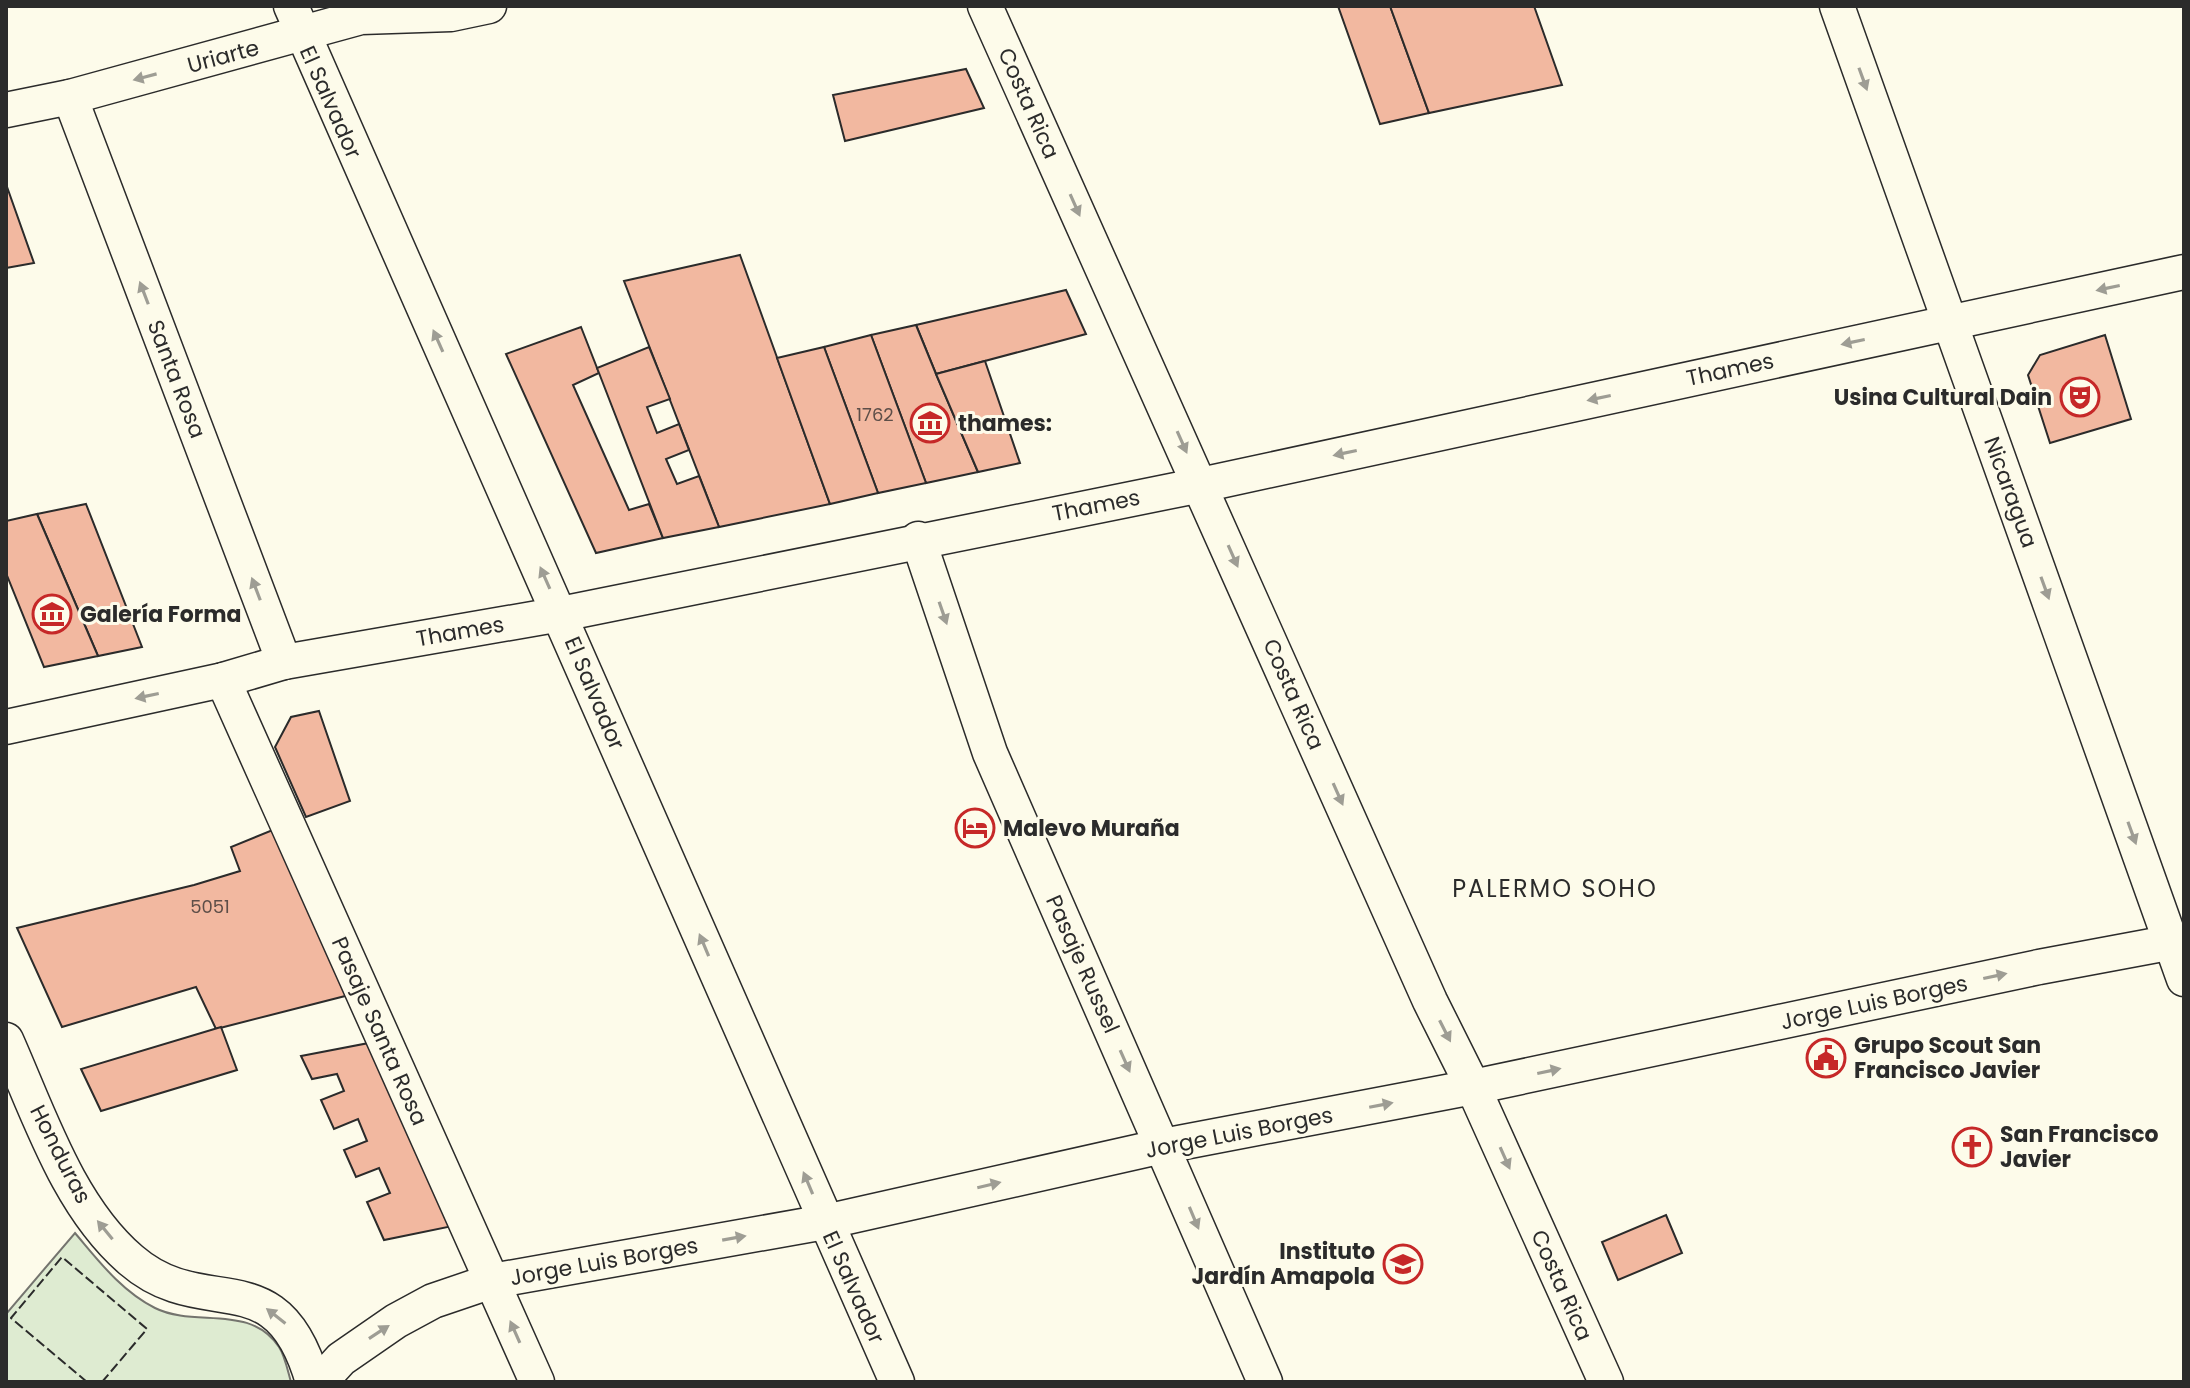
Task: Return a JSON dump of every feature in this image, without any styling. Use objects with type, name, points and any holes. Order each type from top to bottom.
[{"type":"street","name":"Uriarte","points":[[6,110],[70,97],[296,21],[367,12],[451,14],[489,6]]},
{"type":"street","name":"Costa Rica","points":[[985,6],[1430,1001],[1473,1087],[1606,1382]]},
{"type":"street","name":"Nicaragua","points":[[1837,6],[2178,941],[2184,979]]},
{"type":"street","name":"El Salvador","points":[[296,21],[561,614],[897,1382]]},
{"type":"street","name":"Santa Rosa","points":[[70,97],[284,662]]},
{"type":"street","name":"Thames","points":[[6,727],[223,680],[284,662],[561,614],[918,539],[1201,485],[2184,272]]},
{"type":"street","name":"Pasaje Russel","points":[[918,539],[990,753],[1265,1382]]},
{"type":"street","name":"Pasaje Santa Rosa","points":[[223,680],[537,1382]]},
{"type":"street","name":"Jorge Luis Borges","points":[[320,1382],[341,1359],[396,1321],[433,1301],[492,1281],[825,1222],[1163,1146],[1473,1087],[2039,967],[2178,941]]},
{"type":"street","name":"Honduras","points":[[6,1040],[67,1176],[100,1226],[130,1260],[162,1283],[247,1298],[276,1314],[295,1333],[313,1382]]},
{"type":"green space","points":[[75,1233],[121,1284],[155,1308],[171,1314],[238,1321],[253,1325],[267,1334],[285,1359],[291,1382],[6,1382],[6,1314]]},
{"type":"building","points":[[1338,6],[1390,6],[1429,113],[1380,124]]},
{"type":"building","points":[[1390,6],[1534,6],[1562,85],[1429,113]]},
{"type":"building","points":[[966,69],[984,108],[845,141],[833,95]]},
{"type":"building","points":[[6,184],[34,263],[6,268]]},
{"type":"building","points":[[740,255],[830,504],[719,527],[624,281]]},
{"type":"building","points":[[1066,290],[1086,334],[936,374],[916,325]]},
{"type":"building","name":"thames:","points":[[916,325],[978,472],[926,483],[871,335]]},
{"type":"building","points":[[581,327],[599,373],[573,385],[629,510],[649,504],[663,538],[596,553],[506,354]]},
{"type":"building","points":[[871,335],[926,483],[878,493],[824,347]]},
{"type":"building","name":"Usina Cultural Dain","points":[[2105,335],[2131,419],[2050,443],[2028,375],[2040,355]]},
{"type":"building","points":[[649,347],[670,399],[647,407],[657,433],[679,424],[689,450],[666,459],[677,484],[699,476],[719,527],[663,538],[597,368]]},
{"type":"building","points":[[824,347],[878,493],[830,504],[777,358]]},
{"type":"building","points":[[985,361],[1020,463],[978,472],[936,374]]},
{"type":"building","points":[[86,504],[142,647],[98,656],[37,514]]},
{"type":"building","name":"Galería Forma","points":[[37,514],[98,656],[44,667],[6,573],[6,521]]},
{"type":"building","points":[[319,711],[350,801],[306,817],[275,747],[291,717]]},
{"type":"building","points":[[280,827],[353,994],[216,1029],[196,987],[62,1027],[17,928],[240,871],[231,847]]},
{"type":"building","points":[[221,1027],[237,1070],[101,1111],[81,1069]]},
{"type":"building","points":[[369,1043],[448,1227],[384,1240],[367,1202],[390,1193],[379,1168],[356,1177],[344,1150],[367,1141],[358,1119],[334,1129],[321,1100],[344,1091],[337,1074],[312,1079],[301,1056]]},
{"type":"building","points":[[1666,1215],[1682,1253],[1618,1280],[1602,1242]]},
{"type":"fence","points":[[87,1382],[11,1318],[62,1257],[147,1329],[102,1382]]},
{"type":"place","name":"Usina Cultural Dain","points":[[2080,397]]},
{"type":"place","name":"thames:","points":[[930,423]]},
{"type":"place","name":"Galería Forma","points":[[52,614]]},
{"type":"place","name":"Malevo Muraña","points":[[975,828]]},
{"type":"place","name":"Grupo Scout San Francisco Javier","points":[[1826,1058]]},
{"type":"place","name":"San Francisco Javier","points":[[1972,1147]]},
{"type":"place","name":"Instituto Jardín Amapola","points":[[1403,1264]]},
{"type":"district","name":"PALERMO SOHO","points":[[1555,889]]}]
